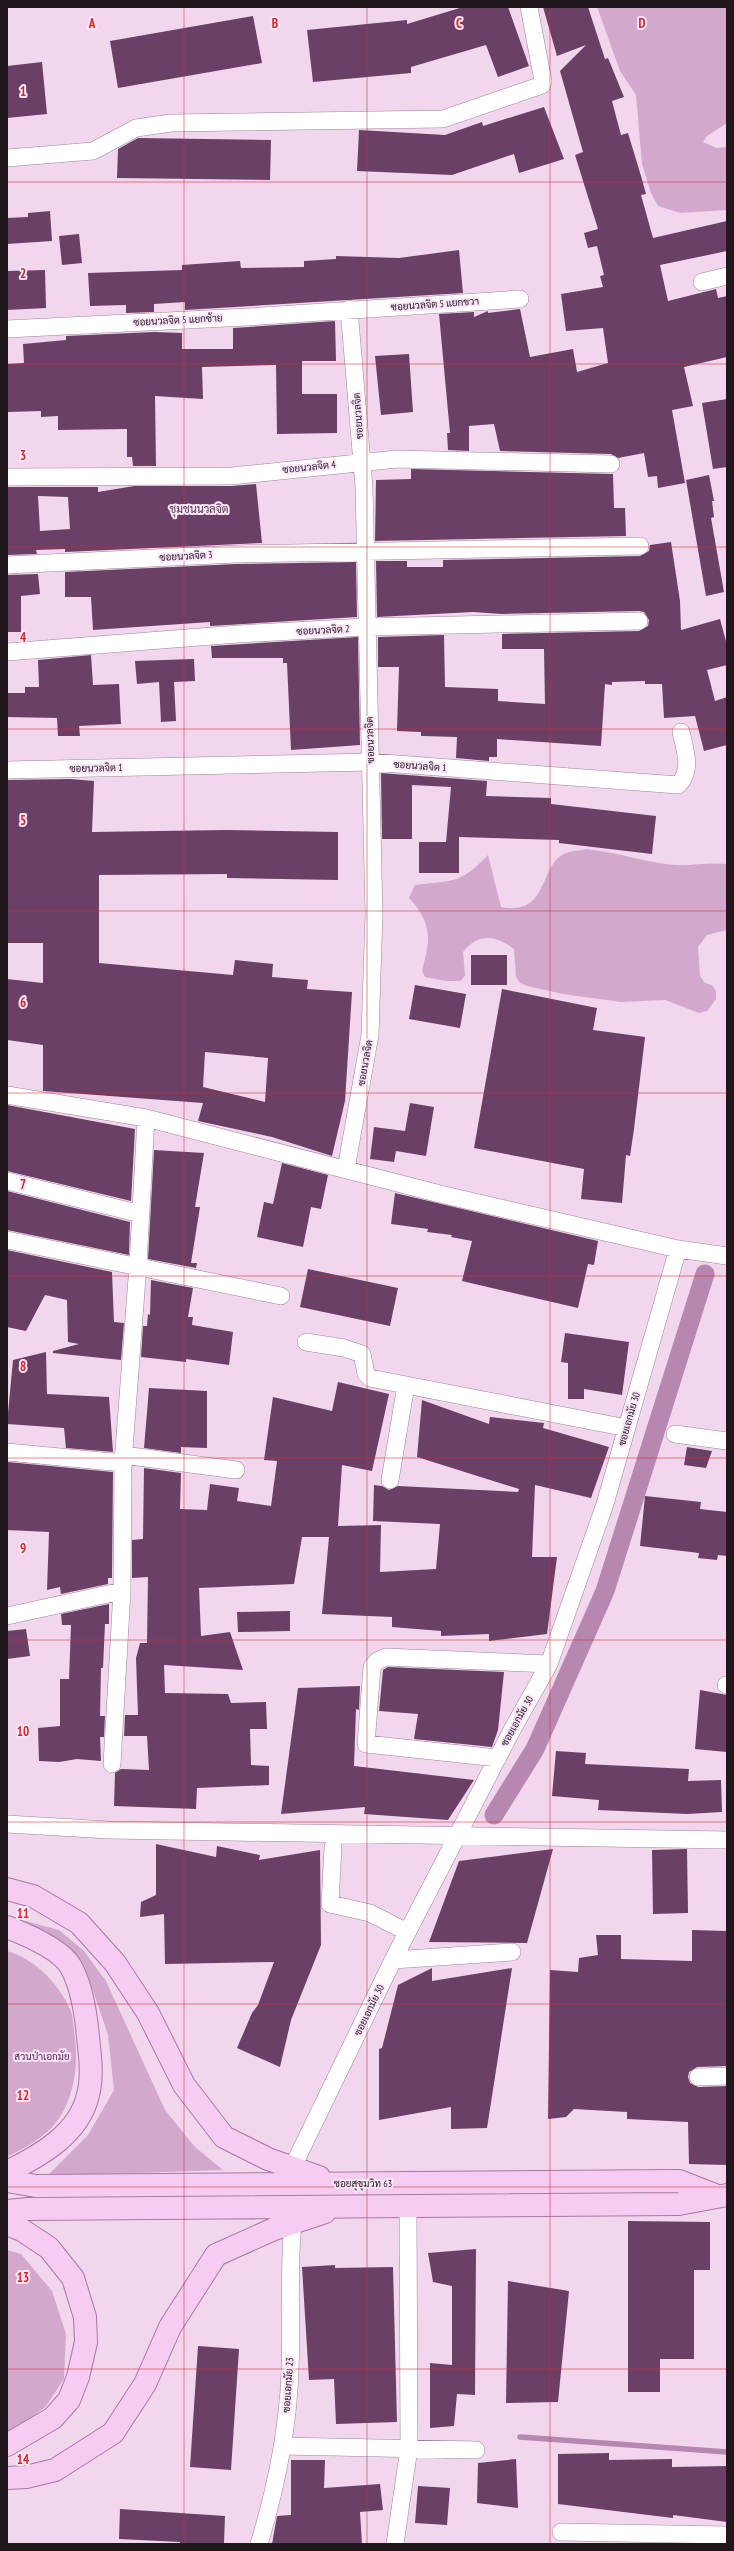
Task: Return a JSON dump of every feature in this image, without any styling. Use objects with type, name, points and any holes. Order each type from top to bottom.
[{"type":"main road","points":[[7,1889],[32,1896],[79,1923],[115,1964],[148,2013],[184,2085],[224,2137],[294,2170],[341,2183]]},
{"type":"main road","points":[[7,1926],[41,1941],[70,1966],[86,2012],[91,2065],[88,2095],[75,2122],[58,2142],[38,2157],[7,2172]]},
{"type":"main road","name":"ซอยสุขุมวิท 63","points":[[7,2181],[36,2186],[679,2181],[722,2196]]},
{"type":"main road","name":"ซอยสุขุมวิท 63","points":[[7,2211],[28,2208],[679,2204],[722,2196]]},
{"type":"main road","points":[[7,2478],[26,2477],[55,2470],[113,2433],[145,2384],[170,2327],[216,2255],[293,2223],[343,2206]]},
{"type":"main road","points":[[7,2224],[22,2230],[49,2248],[73,2278],[85,2317],[86,2342],[78,2377],[69,2400],[53,2418],[7,2445]]},
{"type":"street","points":[[7,158],[93,151],[136,128],[171,123],[443,119],[542,85],[543,81],[529,7]]},
{"type":"street","points":[[702,282],[727,276]]},
{"type":"street","name":"ซอยนวลจิต 5 แยกขวา","points":[[349,309],[520,299]]},
{"type":"street","name":"ซอยนวลจิต 5 แยกซ้าย","points":[[7,329],[247,317],[349,309]]},
{"type":"street","name":"ซอยนวลจิต","points":[[346,1169],[370,1035],[374,914],[362,462],[349,309]]},
{"type":"street","name":"ซอยนวลจิต 4","points":[[7,477],[232,476],[362,462],[413,459],[611,464]]},
{"type":"street","name":"ซอยนวลจิต 3","points":[[7,565],[228,554],[365,550],[640,546]]},
{"type":"street","name":"ซอยนวลจิต 2","points":[[7,652],[238,634],[366,628],[639,622]]},
{"type":"street","name":"ซอยนวลจิต 1","points":[[7,770],[371,762],[678,785],[684,780],[688,766],[681,732]]},
{"type":"street","points":[[7,1095],[146,1118],[440,1194],[678,1248],[727,1256]]},
{"type":"street","points":[[112,1764],[122,1591],[123,1459],[138,1265],[146,1118]]},
{"type":"street","points":[[7,1181],[141,1214]]},
{"type":"street","points":[[7,1240],[138,1265],[281,1296]]},
{"type":"street","name":"ซอยเอกมัย 30","points":[[294,2170],[299,2154],[407,1932],[549,1664],[605,1504],[678,1248]]},
{"type":"street","points":[[306,1342],[344,1348],[362,1354],[368,1376],[406,1385],[627,1428]]},
{"type":"street","points":[[390,1480],[406,1385]]},
{"type":"street","points":[[675,1434],[727,1441]]},
{"type":"street","points":[[7,1452],[123,1459],[236,1470]]},
{"type":"street","points":[[7,1616],[122,1591]]},
{"type":"street","points":[[498,1758],[366,1744],[372,1667],[377,1661],[386,1657],[549,1664]]},
{"type":"street","points":[[7,1824],[109,1830],[458,1837],[727,1840]]},
{"type":"street","points":[[333,1847],[330,1904],[370,1913],[407,1932]]},
{"type":"street","points":[[393,1960],[512,1952]]},
{"type":"street","points":[[698,2077],[727,2076]]},
{"type":"street","points":[[395,2544],[409,2448],[408,2205]]},
{"type":"street","name":"ซอยเอกมัย 23","points":[[259,2544],[272,2501],[282,2446],[290,2372],[293,2223]]},
{"type":"street","points":[[282,2446],[476,2450]]},
{"type":"street","points":[[561,2532],[727,2535]]},
{"type":"green space","points":[[597,7],[727,7],[727,123],[707,136],[703,142],[717,148],[727,147],[727,210],[680,213],[658,206],[651,193],[642,164],[636,95],[620,71]]},
{"type":"green space","points":[[586,849],[674,865],[714,863],[727,864],[727,930],[707,935],[698,947],[700,976],[705,983],[712,985],[716,991],[716,999],[707,1011],[699,1013],[665,1000],[621,1002],[563,994],[527,986],[520,983],[516,977],[514,949],[500,941],[487,938],[475,942],[463,952],[465,975],[461,981],[446,981],[425,977],[422,970],[427,949],[428,932],[422,915],[409,898],[415,885],[455,879],[470,872],[488,855],[501,907],[516,908],[527,905],[535,898],[549,870],[562,855]]},
{"type":"green space","points":[[7,1916],[59,1930],[84,1951],[106,1981],[165,2110],[195,2147],[223,2170],[47,2176],[88,2135],[114,2090],[108,2035],[92,1988],[59,1943]]},
{"type":"green space","name":"สวนป่าเอกมัย","points":[[7,1951],[36,1966],[52,1981],[65,1999],[72,2017],[76,2060],[72,2090],[59,2118],[40,2138],[7,2157]]},
{"type":"green space","points":[[7,2250],[21,2254],[52,2291],[66,2334],[64,2379],[46,2406],[20,2427],[7,2433]]},
{"type":"building","points":[[463,7],[508,7],[529,66],[498,77],[486,45],[411,67],[411,73],[313,82],[307,30],[407,20],[407,24]]},
{"type":"building","points":[[543,7],[588,7],[605,59],[608,58],[624,97],[612,101],[621,135],[628,133],[641,176],[646,194],[641,195],[653,238],[727,221],[727,251],[660,265],[668,301],[716,289],[718,298],[727,296],[727,357],[684,367],[693,406],[672,410],[685,483],[658,488],[657,476],[648,477],[644,453],[618,458],[611,454],[500,451],[494,424],[469,426],[469,451],[448,450],[447,433],[450,433],[439,314],[474,312],[474,317],[488,311],[488,313],[520,309],[530,357],[573,349],[577,372],[608,363],[603,328],[566,331],[561,294],[603,287],[600,276],[604,275],[597,246],[588,248],[584,233],[598,229],[575,155],[583,152],[560,71],[586,45],[557,56]]},
{"type":"building","points":[[253,16],[262,63],[118,88],[110,41]]},
{"type":"building","points":[[42,62],[47,114],[7,118],[7,66]]},
{"type":"building","points":[[544,107],[564,159],[519,173],[514,154],[452,175],[357,171],[359,130],[445,135],[482,122],[483,126]]},
{"type":"building","points":[[138,138],[271,140],[270,180],[117,178],[118,149]]},
{"type":"building","points":[[50,211],[52,241],[7,244],[7,218],[28,217],[28,213]]},
{"type":"building","points":[[79,234],[82,263],[62,265],[59,236]]},
{"type":"building","points":[[459,250],[463,293],[185,310],[185,302],[154,304],[154,312],[126,313],[126,305],[90,306],[88,273],[182,270],[182,265],[240,261],[241,268],[304,267],[304,261],[336,259],[336,256],[399,258]]},
{"type":"building","points":[[45,270],[46,308],[7,310],[7,271]]},
{"type":"building","points":[[335,321],[336,361],[302,361],[302,394],[337,394],[337,433],[277,434],[276,365],[202,367],[203,399],[155,396],[156,466],[133,466],[132,457],[127,457],[127,429],[58,430],[58,416],[41,417],[41,411],[8,412],[7,364],[24,363],[23,344],[66,340],[66,336],[154,332],[182,333],[182,349],[233,349],[233,328]]},
{"type":"building","points":[[409,354],[413,412],[381,415],[375,356]]},
{"type":"building","points":[[727,399],[727,467],[713,469],[702,403]]},
{"type":"building","points":[[411,469],[613,474],[614,508],[625,508],[626,536],[375,541],[376,480],[411,479]]},
{"type":"building","points":[[709,475],[714,501],[712,501],[714,517],[711,518],[724,592],[706,596],[686,480]]},
{"type":"building","points":[[256,484],[262,543],[65,552],[65,549],[36,550],[37,554],[7,555],[7,487],[98,487],[98,492],[134,486],[232,486]],"holes":[[[38,496],[68,497],[70,529],[40,531]]]},
{"type":"building","points":[[671,542],[680,601],[681,630],[720,619],[727,645],[727,665],[707,670],[715,701],[727,697],[727,745],[704,751],[695,716],[664,718],[662,684],[645,684],[645,681],[612,682],[612,685],[605,684],[601,746],[497,739],[497,757],[489,757],[489,761],[456,758],[457,737],[421,736],[421,732],[397,731],[399,667],[378,667],[378,637],[444,635],[445,687],[498,689],[498,701],[545,704],[544,649],[502,649],[502,634],[639,631],[648,626],[649,620],[644,612],[639,611],[502,614],[473,612],[377,617],[376,561],[407,561],[407,567],[443,567],[443,560],[640,556],[649,551],[650,545]]},
{"type":"building","points":[[356,562],[357,617],[210,626],[210,622],[93,630],[91,597],[65,597],[65,572],[236,564]]},
{"type":"building","points":[[38,574],[40,594],[21,596],[21,632],[7,632],[7,575]]},
{"type":"building","points":[[358,637],[360,745],[291,750],[287,663],[283,663],[283,658],[212,658],[211,646]]},
{"type":"building","points":[[91,655],[93,685],[119,684],[121,724],[79,726],[80,736],[58,736],[57,718],[7,717],[7,693],[25,693],[25,687],[39,687],[38,660]]},
{"type":"building","points":[[194,659],[195,681],[174,682],[176,721],[161,722],[159,682],[137,684],[135,661]]},
{"type":"building","points":[[381,773],[487,781],[486,796],[551,798],[551,804],[656,816],[652,854],[559,843],[559,840],[459,837],[459,873],[419,873],[419,842],[446,842],[451,787],[412,785],[412,839],[382,839]]},
{"type":"building","points":[[70,779],[94,781],[92,832],[227,830],[338,832],[338,880],[227,878],[227,874],[99,875],[99,963],[233,975],[235,960],[273,964],[272,977],[308,980],[307,989],[352,992],[345,1101],[332,1156],[272,1137],[198,1121],[203,1103],[43,1091],[43,1045],[7,1040],[7,979],[43,983],[43,943],[7,943],[7,780]],"holes":[[[205,1052],[268,1058],[265,1102],[203,1087]]]},
{"type":"building","points":[[471,955],[507,955],[507,985],[471,985]]},
{"type":"building","points":[[415,985],[466,994],[460,1028],[409,1019]]},
{"type":"building","points":[[502,989],[597,1008],[593,1030],[645,1037],[630,1156],[626,1155],[622,1203],[581,1199],[584,1169],[474,1148]]},
{"type":"building","points":[[410,1103],[434,1107],[426,1156],[396,1151],[394,1162],[370,1159],[374,1127],[405,1131]]},
{"type":"building","points":[[7,1105],[135,1129],[131,1201],[7,1171]]},
{"type":"building","points":[[154,1150],[204,1153],[195,1207],[200,1207],[191,1263],[197,1263],[196,1268],[148,1259]]},
{"type":"building","points":[[282,1163],[328,1175],[321,1209],[311,1207],[303,1247],[257,1237],[264,1202],[273,1204]]},
{"type":"building","points":[[7,1191],[130,1222],[129,1255],[7,1230]]},
{"type":"building","points":[[395,1193],[598,1241],[594,1265],[588,1264],[578,1308],[462,1281],[472,1241],[451,1237],[452,1235],[427,1232],[428,1229],[391,1224]]},
{"type":"building","points":[[7,1250],[112,1272],[114,1322],[124,1323],[121,1360],[53,1353],[53,1351],[79,1344],[68,1342],[67,1300],[45,1295],[26,1331],[7,1327]]},
{"type":"building","points":[[308,1269],[398,1288],[390,1326],[300,1307]]},
{"type":"building","points":[[151,1280],[193,1288],[188,1317],[193,1317],[192,1325],[233,1332],[229,1365],[186,1359],[186,1362],[141,1357],[143,1326],[147,1326],[148,1314],[150,1315]]},
{"type":"building","points":[[565,1333],[629,1342],[622,1395],[584,1389],[584,1399],[568,1399],[568,1363],[561,1362]]},
{"type":"building","points":[[46,1352],[47,1394],[109,1397],[113,1452],[66,1448],[64,1428],[7,1424],[13,1360]]},
{"type":"building","points":[[338,1382],[389,1394],[372,1471],[342,1465],[338,1526],[381,1525],[380,1572],[436,1569],[440,1524],[373,1521],[374,1485],[382,1486],[389,1490],[398,1486],[518,1492],[519,1489],[417,1457],[422,1400],[489,1424],[490,1417],[544,1423],[543,1428],[609,1447],[591,1498],[535,1485],[532,1557],[557,1557],[547,1634],[489,1641],[489,1634],[441,1636],[441,1631],[392,1627],[392,1617],[322,1614],[329,1537],[302,1537],[294,1584],[199,1588],[201,1636],[230,1632],[243,1670],[164,1665],[165,1693],[228,1694],[231,1703],[266,1702],[267,1729],[250,1729],[251,1765],[269,1766],[269,1785],[197,1788],[196,1809],[114,1806],[115,1773],[121,1769],[149,1770],[147,1736],[124,1736],[125,1715],[138,1715],[136,1658],[140,1643],[147,1643],[148,1577],[132,1578],[132,1540],[143,1539],[144,1468],[181,1473],[180,1509],[207,1510],[210,1484],[239,1488],[237,1501],[271,1506],[277,1461],[264,1460],[273,1397],[332,1411]]},
{"type":"building","points":[[149,1388],[207,1391],[207,1448],[181,1447],[181,1453],[144,1448]]},
{"type":"building","points":[[687,1447],[712,1451],[706,1468],[684,1465]]},
{"type":"building","points":[[8,1462],[113,1472],[112,1578],[108,1578],[108,1584],[61,1594],[60,1587],[47,1590],[49,1532],[7,1530]]},
{"type":"building","points":[[645,1496],[701,1502],[700,1509],[727,1512],[727,1556],[718,1555],[717,1560],[698,1558],[699,1553],[640,1546]]},
{"type":"building","points":[[109,1604],[109,1624],[105,1624],[103,1668],[101,1668],[100,1716],[105,1716],[104,1737],[100,1737],[101,1761],[77,1759],[59,1762],[39,1761],[38,1728],[60,1726],[60,1679],[69,1679],[71,1625],[62,1625],[61,1614]]},
{"type":"building","points":[[290,1611],[290,1631],[238,1632],[237,1612]]},
{"type":"building","points":[[26,1629],[30,1656],[7,1659],[7,1631]]},
{"type":"building","points":[[388,1667],[504,1672],[498,1730],[492,1747],[414,1739],[418,1714],[379,1711],[383,1670]]},
{"type":"building","points":[[360,1686],[359,1710],[356,1709],[354,1766],[474,1780],[448,1820],[364,1814],[365,1807],[281,1814],[298,1688]]},
{"type":"building","points":[[700,1690],[727,1695],[727,1752],[695,1749]]},
{"type":"building","points":[[556,1751],[586,1753],[585,1764],[689,1769],[688,1781],[721,1780],[722,1812],[687,1814],[598,1810],[599,1800],[552,1796]]},
{"type":"building","points":[[156,1844],[216,1857],[217,1846],[260,1855],[259,1860],[320,1850],[321,1945],[291,2020],[280,2067],[237,2048],[252,2013],[258,2005],[274,1962],[165,1964],[164,1914],[140,1917],[141,1902],[156,1895]]},
{"type":"building","points":[[553,1849],[527,1943],[429,1942],[459,1861]]},
{"type":"building","points":[[687,1849],[688,1913],[653,1914],[652,1850]]},
{"type":"building","points":[[692,1930],[727,1931],[727,2066],[697,2067],[689,2072],[688,2077],[690,2083],[698,2087],[727,2086],[727,2165],[689,2164],[688,2122],[627,2119],[627,2112],[574,2109],[566,2117],[548,2119],[550,1970],[578,1972],[579,1958],[598,1955],[596,1935],[621,1935],[621,1959],[692,1961]]},
{"type":"building","points":[[432,1968],[432,1981],[512,1968],[487,2128],[451,2129],[451,2107],[379,2120],[379,2049],[382,2048],[398,1985]]},
{"type":"building","points":[[628,2221],[710,2222],[710,2270],[694,2270],[694,2359],[660,2359],[660,2392],[628,2392]]},
{"type":"building","points":[[476,2249],[475,2395],[457,2394],[454,2426],[430,2428],[430,2363],[452,2365],[452,2286],[433,2282],[428,2253]]},
{"type":"building","points":[[335,2265],[335,2268],[393,2267],[397,2422],[336,2424],[334,2379],[309,2380],[302,2267]]},
{"type":"building","points":[[508,2281],[569,2291],[558,2402],[506,2403]]},
{"type":"building","points":[[198,2346],[239,2349],[231,2470],[190,2467]]},
{"type":"building","points":[[609,2453],[609,2460],[672,2459],[672,2467],[727,2466],[727,2522],[673,2515],[673,2518],[558,2504],[558,2454]]},
{"type":"building","points":[[516,2459],[518,2508],[477,2503],[478,2463]]},
{"type":"building","points":[[291,2460],[325,2460],[324,2488],[380,2484],[383,2510],[360,2512],[362,2544],[272,2544],[277,2516],[291,2515]]},
{"type":"building","points":[[418,2486],[450,2488],[447,2525],[415,2523]]},
{"type":"building","points":[[120,2509],[225,2516],[224,2544],[180,2544],[180,2542],[119,2539]]},
{"type":"waterway","points":[[494,1815],[535,1749],[605,1591],[705,1274]]},
{"type":"waterway","points":[[520,2437],[727,2452]]},
{"type":"district","name":"ชุมชนนวลจิต","points":[[199,509]]}]
